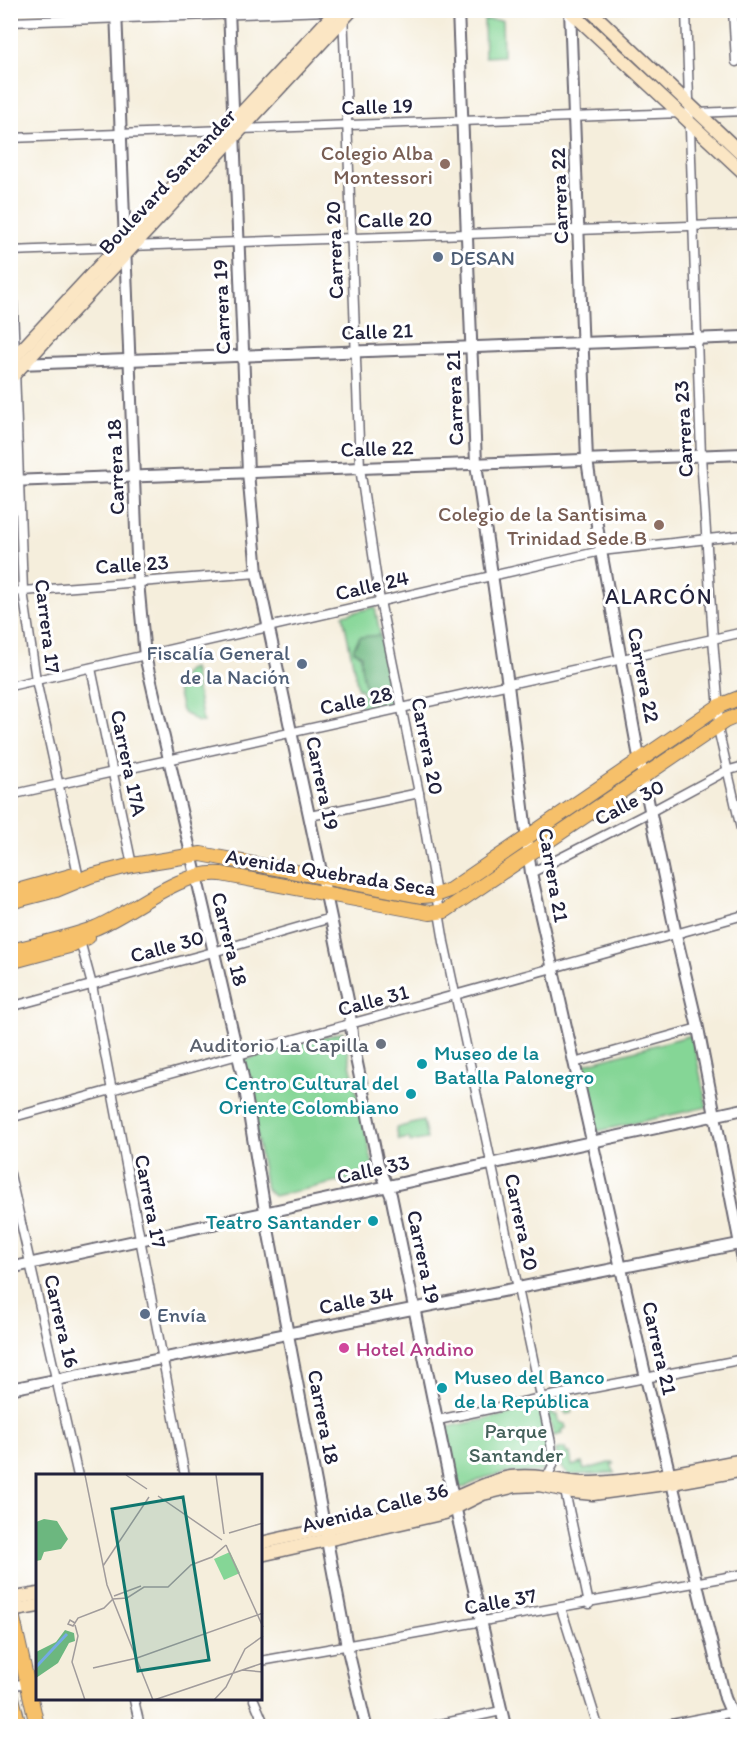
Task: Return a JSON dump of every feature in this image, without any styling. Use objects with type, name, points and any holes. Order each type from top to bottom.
[{"type":"main road","points":[[590,10],[689,113],[707,139],[744,173]]},
{"type":"main road","points":[[569,11],[689,113],[744,156]]},
{"type":"main road","name":"Boulevard Santander","points":[[15,366],[344,12]]},
{"type":"main road","points":[[690,141],[698,138],[707,139]]},
{"type":"main road","name":"Avenida Quebrada Seca","points":[[10,902],[56,890],[90,876],[190,854],[209,855],[422,896],[436,896],[450,890],[718,706],[744,696]]},
{"type":"main road","name":"Avenida Quebrada Seca","points":[[75,937],[95,934],[124,912],[195,875],[221,874],[439,913],[451,908],[718,725],[744,713]]},
{"type":"main road","points":[[10,893],[78,874],[132,865]]},
{"type":"main road","points":[[10,951],[75,937]]},
{"type":"main road","points":[[10,962],[75,937]]},
{"type":"main road","name":"Avenida Calle 36","points":[[262,1555],[327,1534],[454,1504],[516,1486],[539,1485],[593,1494],[744,1460]]},
{"type":"main road","name":"Avenida Calle 36","points":[[454,1504],[495,1480],[521,1476],[547,1477],[573,1483],[594,1483],[744,1470]]},
{"type":"main road","name":"Avenida Calle 36","points":[[262,1543],[327,1534]]},
{"type":"main road","points":[[11,1606],[36,1595]]},
{"type":"main road","points":[[11,1606],[36,1605]]},
{"type":"main road","points":[[11,1606],[33,1683],[37,1726]]},
{"type":"main road","points":[[10,1690],[19,1726]]},
{"type":"street","points":[[10,22],[116,15],[358,10]]},
{"type":"street","name":"Carrera 21","points":[[458,10],[476,464],[508,685],[531,873],[646,1378],[730,1713],[737,1726]]},
{"type":"street","name":"Carrera 23","points":[[686,10],[701,456],[708,539],[712,639],[718,725],[726,771],[744,842]]},
{"type":"street","points":[[733,10],[736,62]]},
{"type":"street","name":"Carrera 22","points":[[569,11],[587,460],[601,551],[650,812],[698,1028],[742,1243],[744,1265]]},
{"type":"street","name":"Carrera 20","points":[[344,12],[360,468],[380,601],[419,793],[454,997],[518,1287],[553,1459],[547,1477]]},
{"type":"street","name":"Carrera 19","points":[[230,13],[248,472],[257,573],[323,876],[349,1005],[353,1044],[378,1164],[387,1186],[454,1504],[505,1726]]},
{"type":"street","name":"Carrera 18","points":[[116,15],[138,582],[145,656],[238,1056],[265,1213],[347,1646],[366,1726]]},
{"type":"street","name":"Calle 19","points":[[10,138],[744,111]]},
{"type":"street","name":"Calle 20","points":[[11,250],[744,224]]},
{"type":"street","name":"Carrera 17","points":[[10,234],[15,366],[15,481],[23,591],[36,680],[78,874]]},
{"type":"street","name":"Calle 21","points":[[15,366],[744,337]]},
{"type":"street","name":"Calle 22","points":[[15,481],[744,454]]},
{"type":"street","name":"Calle 24","points":[[10,686],[601,551],[744,535]]},
{"type":"street","name":"Calle 23","points":[[10,592],[257,573]]},
{"type":"street","name":"Calle 28","points":[[10,795],[744,632]]},
{"type":"street","name":"Carrera 17A","points":[[91,668],[132,865]]},
{"type":"street","name":"Calle 30","points":[[531,873],[726,771],[744,766]]},
{"type":"street","points":[[310,816],[419,793]]},
{"type":"street","name":"Calle 31","points":[[10,1118],[744,915]]},
{"type":"street","name":"Calle 30","points":[[10,1006],[331,918]]},
{"type":"street","name":"Carrera 17","points":[[75,937],[92,985],[185,1474]]},
{"type":"street","points":[[574,1063],[698,1028]]},
{"type":"street","name":"Calle 33","points":[[10,1268],[744,1109]]},
{"type":"street","name":"Carrera 16","points":[[10,1174],[78,1474]]},
{"type":"street","name":"Calle 34","points":[[10,1389],[742,1243]]},
{"type":"street","points":[[438,1420],[744,1359]]},
{"type":"street","points":[[565,1491],[589,1604]]},
{"type":"street","name":"Calle 37","points":[[262,1661],[589,1604],[744,1574]]},
{"type":"street","points":[[561,1608],[598,1726]]},
{"type":"street","points":[[10,1685],[33,1683]]},
{"type":"street","points":[[134,1701],[140,1726]]},
{"type":"street","points":[[254,1701],[265,1726]]},
{"type":"street","points":[[661,1726],[744,1710]]},
{"type":"street","points":[[431,1726],[501,1711]]},
{"type":"green space","points":[[484,20],[502,20],[503,56],[485,57]]},
{"type":"green space","points":[[375,607],[393,702],[361,709],[359,701],[363,696],[361,689],[358,689],[343,615]]},
{"type":"green space","points":[[380,635],[391,693],[370,695],[363,676],[361,655],[354,651],[354,647],[360,637]]},
{"type":"green space","points":[[193,668],[203,722],[198,722],[182,711],[176,685],[187,670]]},
{"type":"green space","points":[[343,1032],[375,1174],[274,1196],[266,1189],[244,1060]]},
{"type":"green space","points":[[692,1035],[707,1107],[594,1132],[578,1066]]},
{"type":"green space","points":[[423,1121],[427,1139],[410,1142],[409,1138],[399,1140],[396,1128]]},
{"type":"green space","points":[[553,1399],[568,1399],[572,1413],[566,1414],[562,1407],[555,1408],[552,1414],[557,1415],[558,1422],[565,1424],[566,1428],[561,1430],[562,1434],[554,1436],[545,1407]]},
{"type":"green space","name":"Parque Santander","points":[[534,1409],[540,1412],[550,1459],[541,1472],[504,1473],[484,1478],[463,1488],[458,1486],[443,1428]]},
{"type":"green space","points":[[565,1448],[566,1453],[570,1453],[572,1466],[582,1463],[584,1470],[613,1462],[614,1464],[611,1465],[615,1473],[570,1475],[562,1469],[555,1450]]},
{"type":"place","name":"Colegio Alba Montessori","points":[[445,164]]},
{"type":"place","name":"DESAN","points":[[438,257]]},
{"type":"place","name":"Colegio de la Santisima Trinidad Sede B","points":[[659,525]]},
{"type":"place","name":"Fiscalía General de la Nación","points":[[302,664]]},
{"type":"place","name":"Auditorio La Capilla","points":[[381,1044]]},
{"type":"place","name":"Museo de la Batalla Palonegro","points":[[422,1064]]},
{"type":"place","name":"Centro Cultural del Oriente Colombiano","points":[[411,1094]]},
{"type":"place","name":"Teatro Santander","points":[[373,1221]]},
{"type":"place","name":"Envía","points":[[145,1314]]},
{"type":"place","name":"Hotel Andino","points":[[344,1348]]},
{"type":"place","name":"Museo del Banco de la República","points":[[442,1388]]},
{"type":"district","name":"ALARCÓN","points":[[659,596]]}]
